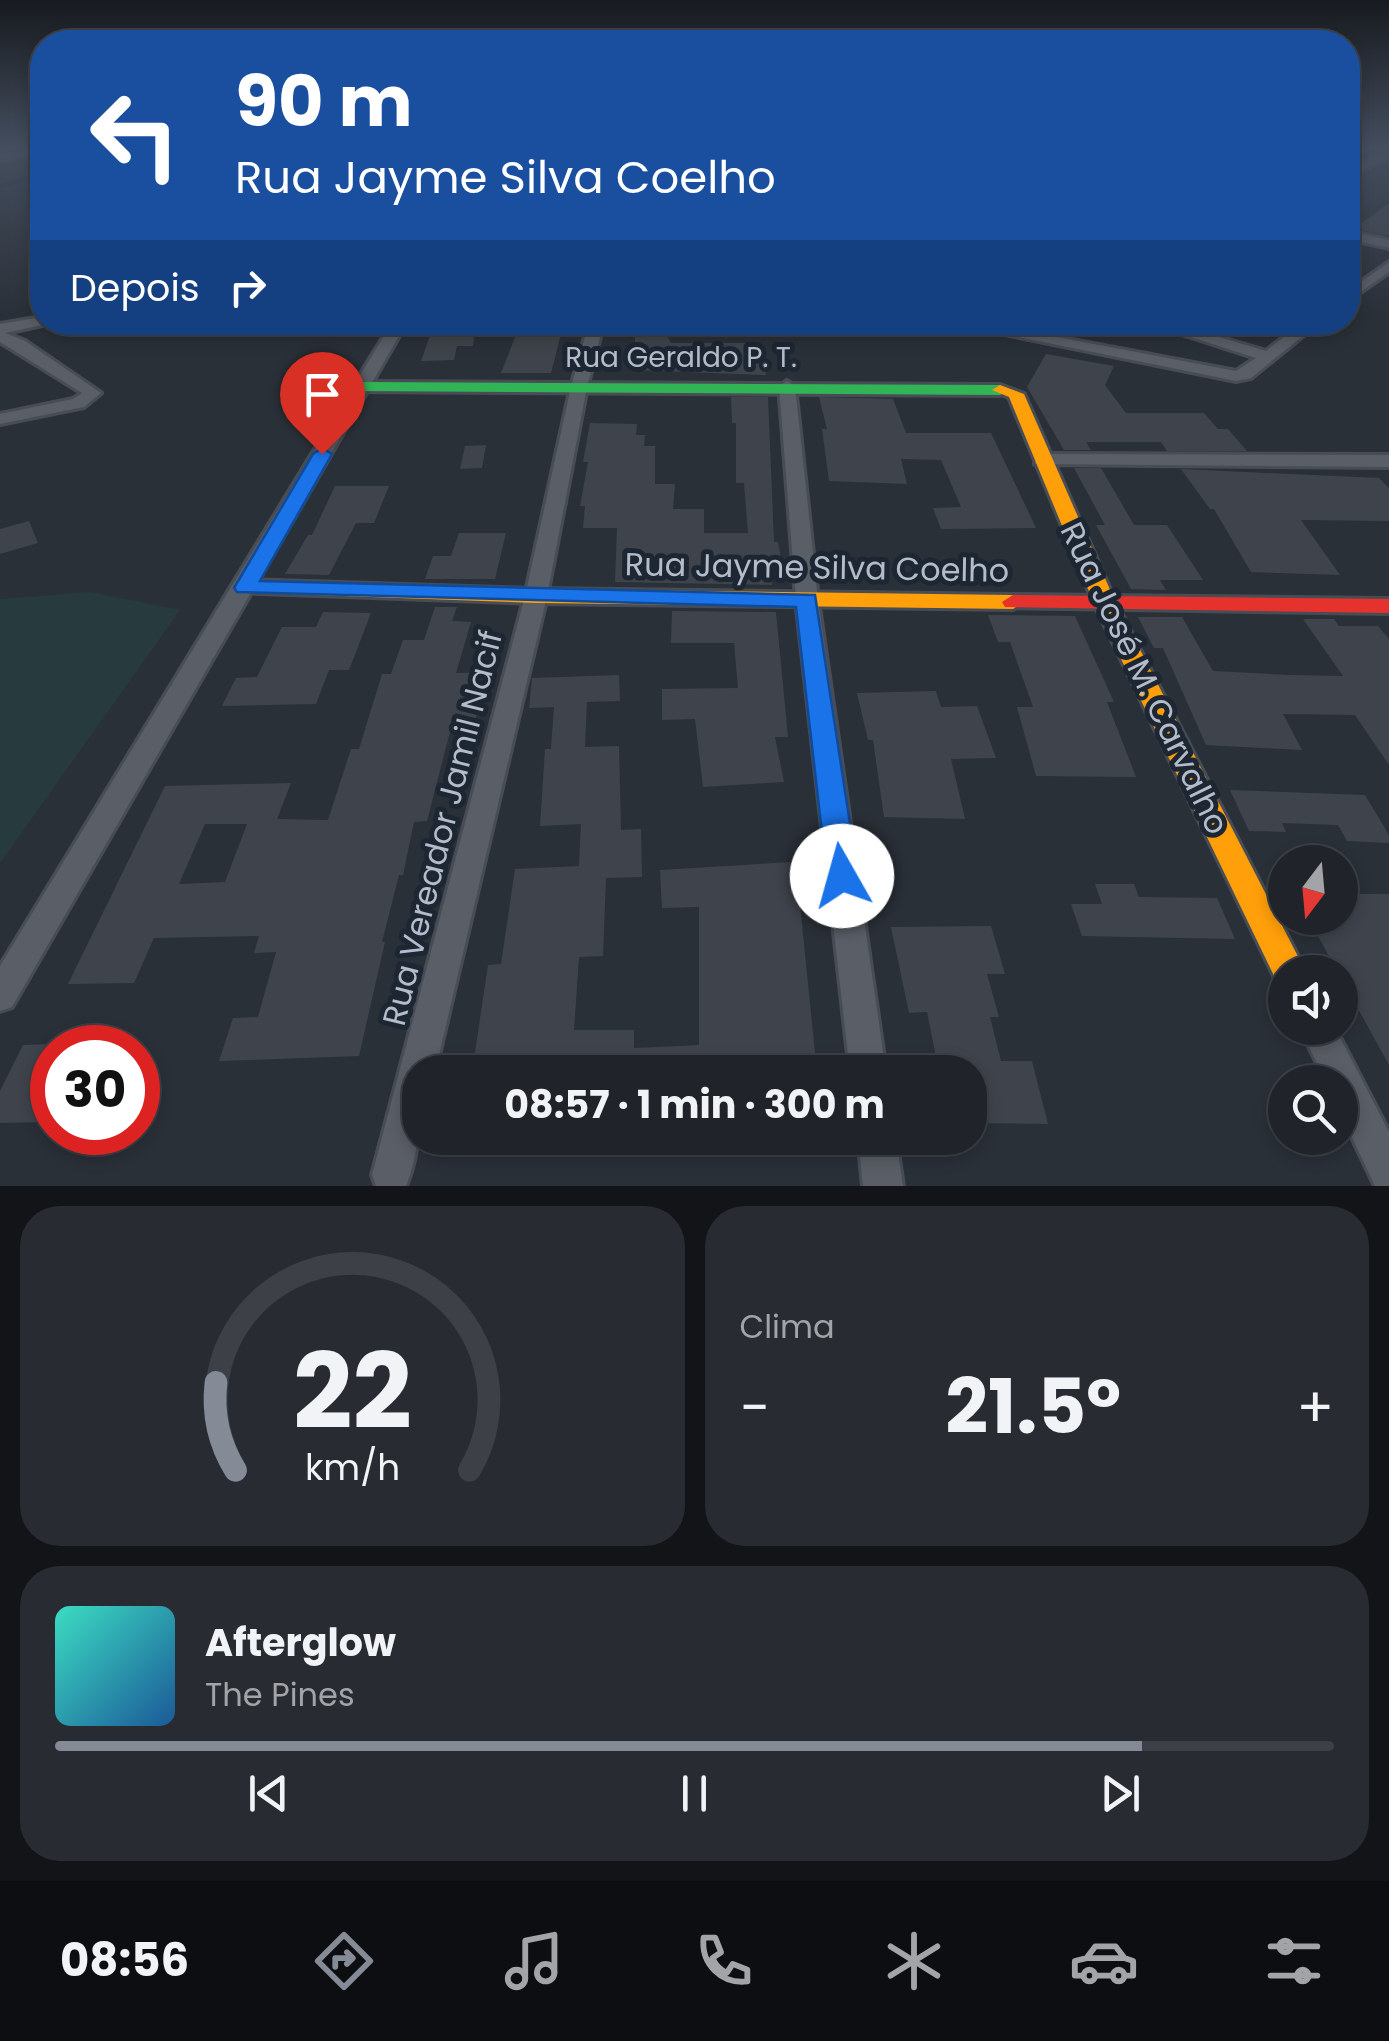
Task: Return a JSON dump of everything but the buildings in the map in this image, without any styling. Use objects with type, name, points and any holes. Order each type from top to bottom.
[{"type":"street","points":[[1360,238],[1389,244]]},
{"type":"street","points":[[1360,246],[1389,252]]},
{"type":"street","points":[[1360,287],[1389,266]]},
{"type":"street","points":[[0,332],[30,324]]},
{"type":"street","points":[[0,332],[93,393],[78,403],[0,419]]},
{"type":"street","points":[[0,996],[392,335]]},
{"type":"street","name":"Rua Vereador Jamil Nacif","points":[[392,1175],[536,596],[593,335]]},
{"type":"street","points":[[1017,335],[1222,376],[1246,375],[1296,335]]},
{"type":"street","points":[[1196,335],[1268,356]]},
{"type":"street","points":[[787,386],[807,600],[866,1055]]},
{"type":"street","name":"Rua Geraldo P. T.","points":[[361,388],[787,386],[1002,390]]},
{"type":"street","name":"Rua José M. Carvalho","points":[[1002,390],[1020,398],[1042,460],[1104,602],[1281,955]]},
{"type":"street","points":[[1042,460],[1389,461]]},
{"type":"street","name":"Rua Jayme Silva Coelho","points":[[245,588],[536,596],[1389,606]]},
{"type":"street","points":[[1326,1045],[1389,1172]]},
{"type":"street","points":[[878,1155],[883,1186]]},
{"type":"green space","points":[[90,592],[180,610],[0,863],[0,599]]},
{"type":"traffic: fast","points":[[361,387],[1000,390]]},
{"type":"traffic: slow","points":[[1000,390],[1016,394],[1104,601],[1281,955]]},
{"type":"traffic: slow","points":[[245,587],[536,596],[1013,602]]},
{"type":"traffic: jam","points":[[1013,602],[1389,606]]},
{"type":"route","points":[[322,454],[245,588],[807,600],[842,876]]}]
